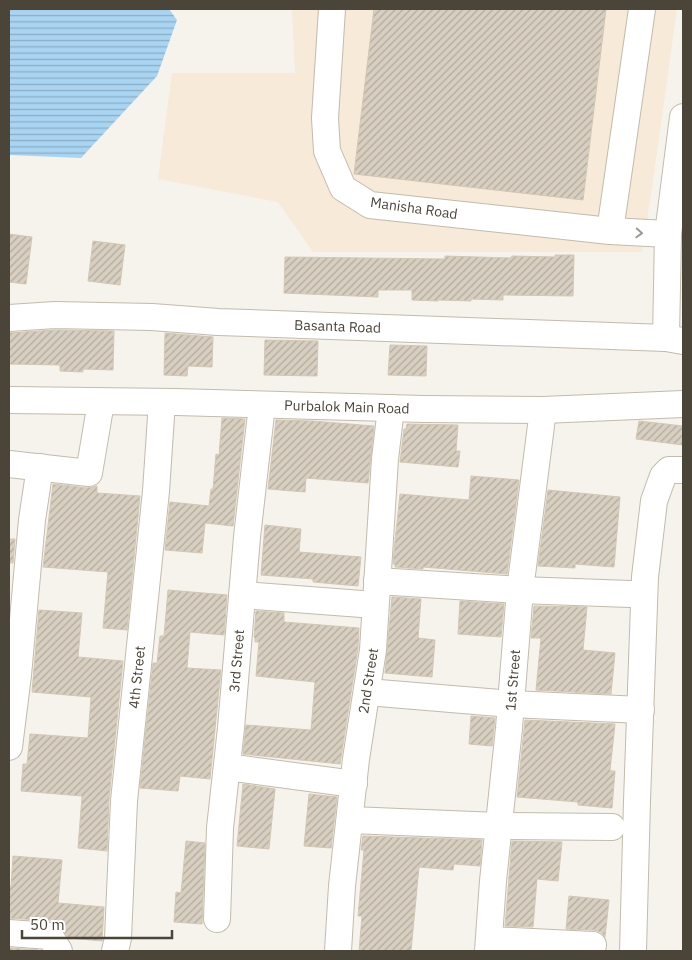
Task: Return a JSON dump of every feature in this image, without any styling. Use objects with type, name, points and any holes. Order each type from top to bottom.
[{"type":"street","name":"Manisha Road","points":[[332,9],[325,118],[327,151],[343,188],[370,205],[610,231],[668,234]]},
{"type":"street","points":[[610,231],[642,9]]},
{"type":"street","points":[[674,339],[668,234],[683,117]]},
{"type":"street","name":"Basanta Road","points":[[9,318],[56,315],[152,316],[218,322],[674,339]]},
{"type":"street","name":"Purbalok Main Road","points":[[9,400],[543,410],[683,404]]},
{"type":"street","points":[[9,464],[90,473],[100,402]]},
{"type":"street","name":"4th Street","points":[[114,951],[118,938],[124,801],[155,501],[162,402]]},
{"type":"street","name":"3rd Street","points":[[217,919],[220,828],[262,405]]},
{"type":"street","name":"2nd Street","points":[[338,951],[342,886],[373,650],[385,458],[391,408]]},
{"type":"street","name":"1st Street","points":[[489,945],[493,881],[511,704],[520,590],[543,410]]},
{"type":"street","points":[[9,747],[18,675],[32,520],[40,467]]},
{"type":"street","points":[[633,951],[645,577],[654,501],[663,476],[669,470],[683,470]]},
{"type":"street","points":[[242,594],[520,590],[630,594]]},
{"type":"street","points":[[367,692],[511,704],[641,710]]},
{"type":"street","points":[[227,767],[354,784]]},
{"type":"street","points":[[350,820],[499,826],[612,827]]},
{"type":"street","points":[[9,933],[50,936],[59,951]]},
{"type":"street","points":[[489,945],[594,945]]},
{"type":"shaded area","points":[[292,9],[677,9],[642,252],[313,252],[278,202],[158,179],[172,73],[295,73]]},
{"type":"water","points":[[9,9],[169,9],[177,20],[157,76],[81,158],[9,155]]},
{"type":"building","points":[[374,9],[606,9],[583,200],[354,174]]},
{"type":"building","points":[[9,234],[32,237],[26,284],[9,282]]},
{"type":"building","points":[[93,241],[125,245],[120,285],[88,281]]},
{"type":"building","points":[[555,255],[574,255],[573,296],[503,295],[503,300],[438,301],[412,300],[412,290],[378,290],[378,297],[284,293],[285,257],[445,259],[445,256],[511,258],[512,256],[555,257]]},
{"type":"building","points":[[55,330],[114,331],[113,370],[83,369],[83,372],[60,371],[60,365],[9,364],[9,333]]},
{"type":"building","points":[[165,333],[213,337],[212,367],[188,366],[187,376],[164,375]]},
{"type":"building","points":[[265,340],[318,341],[317,376],[264,375]]},
{"type":"building","points":[[390,345],[427,346],[426,376],[388,375]]},
{"type":"building","points":[[222,418],[245,419],[233,526],[205,523],[202,553],[165,550],[170,502],[209,506],[211,489],[213,489],[216,454],[219,455]]},
{"type":"building","points":[[276,420],[374,426],[368,483],[306,478],[305,492],[268,489]]},
{"type":"building","points":[[639,421],[683,426],[683,445],[636,439]]},
{"type":"building","points":[[407,424],[458,425],[456,451],[460,451],[458,467],[400,462],[404,429],[406,429]]},
{"type":"building","points":[[471,476],[519,480],[507,574],[423,567],[423,569],[395,567],[395,564],[393,564],[400,494],[469,500]]},
{"type":"building","points":[[53,484],[87,488],[97,486],[97,493],[140,496],[127,630],[103,628],[108,572],[43,567]]},
{"type":"building","points":[[548,490],[620,497],[614,567],[575,564],[575,568],[538,566]]},
{"type":"building","points":[[265,525],[301,529],[299,552],[361,557],[358,586],[313,582],[313,579],[261,575]]},
{"type":"building","points":[[9,539],[15,539],[13,563],[9,563]]},
{"type":"building","points":[[168,590],[227,595],[224,635],[190,632],[187,668],[221,670],[210,779],[180,776],[178,791],[140,788],[153,663],[157,663],[160,636],[164,636]]},
{"type":"building","points":[[392,597],[421,599],[418,638],[435,640],[432,677],[385,673]]},
{"type":"building","points":[[460,601],[504,604],[501,637],[458,634]]},
{"type":"building","points":[[534,606],[587,607],[583,650],[615,653],[611,694],[536,690],[541,638],[531,638]]},
{"type":"building","points":[[39,610],[82,613],[78,657],[123,661],[109,799],[107,851],[78,848],[82,796],[21,791],[23,764],[27,764],[30,734],[88,738],[91,697],[32,692]]},
{"type":"building","points":[[256,611],[284,613],[284,622],[359,628],[358,648],[340,764],[243,754],[246,725],[311,730],[315,682],[256,676],[259,642],[255,642],[254,637]]},
{"type":"building","points":[[471,716],[495,718],[492,746],[469,744]]},
{"type":"building","points":[[525,720],[615,724],[610,771],[615,771],[612,808],[578,805],[578,802],[517,797]]},
{"type":"building","points":[[243,784],[275,789],[269,849],[237,846]]},
{"type":"building","points":[[309,794],[337,797],[331,848],[304,846]]},
{"type":"building","points":[[363,836],[482,840],[480,866],[454,864],[453,870],[419,867],[411,951],[359,951],[362,916],[358,916],[364,850],[361,850]]},
{"type":"building","points":[[186,841],[205,843],[202,924],[174,922],[176,892],[181,893]]},
{"type":"building","points":[[512,841],[562,842],[558,881],[537,879],[533,927],[505,926]]},
{"type":"building","points":[[13,856],[62,860],[58,903],[104,907],[102,941],[69,938],[58,924],[52,921],[9,918],[9,887],[11,887]]},
{"type":"building","points":[[569,896],[609,900],[605,937],[601,932],[594,930],[566,929]]},
{"type":"building","points":[[9,948],[38,950],[9,951]]}]
